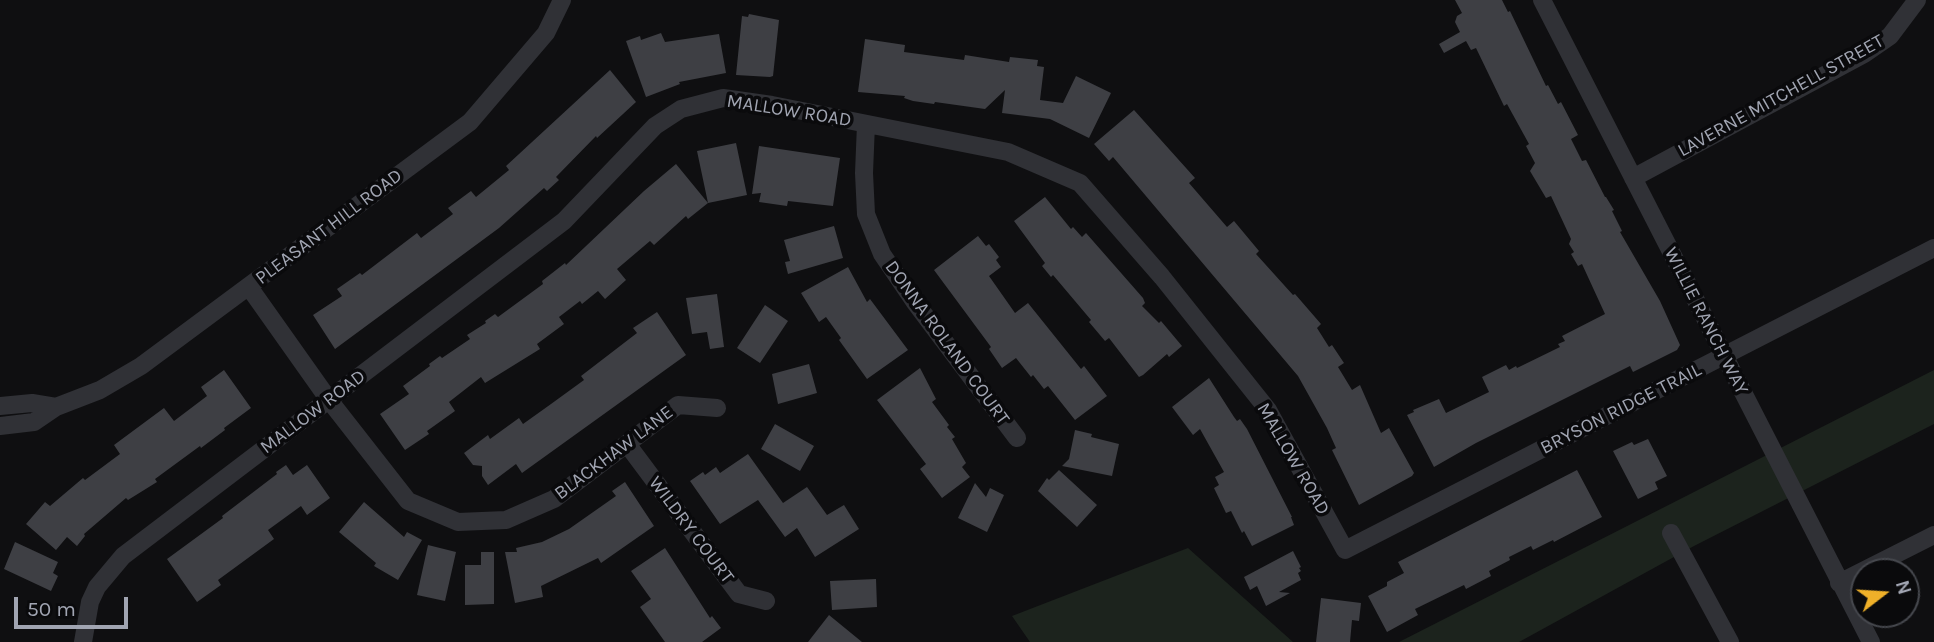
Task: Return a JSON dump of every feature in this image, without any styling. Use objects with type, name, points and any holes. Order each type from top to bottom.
[{"type":"street","name":"PLEASANT HILL ROAD","points":[[0,426],[34,422],[56,407],[100,390],[141,366],[470,122],[546,33],[562,0]]},
{"type":"street","name":"WILLIE RANCH WAY","points":[[1542,0],[1871,642]]},
{"type":"street","name":"LAVERNE MITCHELL STREET","points":[[1633,178],[1864,54],[1890,36],[1917,0]]},
{"type":"street","name":"MALLOW ROAD","points":[[83,642],[94,594],[123,556],[564,221],[655,126],[681,109],[723,98],[772,105],[1008,152],[1080,183],[1162,276],[1268,410],[1345,550]]},
{"type":"street","name":"DONNA ROLAND COURT","points":[[866,124],[866,214],[882,254],[1017,438]]},
{"type":"street","name":"BRYSON RIDGE TRAIL","points":[[1345,550],[1934,248]]},
{"type":"street","name":"BLACKHAW LANE","points":[[249,287],[329,400],[408,501],[458,522],[506,520],[554,499],[678,405],[718,408]]},
{"type":"street","name":"PLEASANT HILL ROAD","points":[[0,406],[32,403],[56,407]]},
{"type":"street","name":"WILDRY COURT","points":[[627,444],[739,594],[766,601]]},
{"type":"street","points":[[1671,533],[1730,642]]},
{"type":"street","points":[[1839,583],[1934,535]]},
{"type":"shaded area","points":[[1934,370],[1934,424],[1694,546],[1519,642],[1399,642]]},
{"type":"shaded area","points":[[1188,548],[1293,642],[1030,642],[1012,616]]},
{"type":"building","points":[[1455,0],[1502,0],[1508,12],[1510,11],[1546,86],[1548,85],[1558,104],[1561,102],[1578,135],[1571,139],[1614,210],[1612,211],[1622,231],[1620,232],[1660,301],[1680,345],[1677,350],[1633,372],[1630,366],[1434,467],[1407,415],[1439,399],[1446,413],[1489,392],[1482,377],[1506,365],[1509,370],[1516,366],[1517,368],[1560,347],[1558,344],[1565,341],[1562,336],[1605,314],[1582,264],[1578,266],[1571,254],[1574,252],[1569,244],[1571,239],[1551,196],[1546,198],[1530,171],[1535,163],[1526,146],[1529,144],[1507,104],[1504,106],[1476,48],[1471,50],[1466,41],[1444,53],[1439,44],[1460,32],[1455,22],[1457,16],[1462,13]]},
{"type":"building","points":[[749,14],[779,20],[773,76],[736,75],[742,16],[748,17]]},
{"type":"building","points":[[661,33],[665,42],[719,34],[726,73],[679,82],[680,84],[646,97],[626,41],[640,36],[641,40]]},
{"type":"building","points":[[865,39],[905,45],[904,52],[964,60],[965,55],[1009,62],[1010,57],[1038,60],[1037,66],[1044,67],[1040,100],[1063,103],[1076,76],[1111,93],[1089,138],[1050,119],[1002,113],[1005,90],[985,109],[913,101],[904,98],[905,96],[858,92]]},
{"type":"building","points":[[610,70],[636,102],[597,138],[596,136],[556,177],[559,180],[547,191],[544,188],[499,228],[335,349],[313,315],[342,296],[337,289],[360,273],[362,275],[417,233],[421,238],[453,214],[448,208],[471,191],[476,197],[509,170],[506,166]]},
{"type":"building","points":[[1134,110],[1195,178],[1189,183],[1227,227],[1234,221],[1259,251],[1256,254],[1321,324],[1317,328],[1329,347],[1332,345],[1344,363],[1338,367],[1352,390],[1360,385],[1381,433],[1389,428],[1414,473],[1412,476],[1359,505],[1332,450],[1336,448],[1327,428],[1298,376],[1113,157],[1109,161],[1094,144]]},
{"type":"building","points":[[736,143],[747,195],[708,203],[697,151]]},
{"type":"building","points":[[759,146],[840,158],[833,206],[788,201],[787,206],[759,202],[761,193],[752,194]]},
{"type":"building","points":[[676,164],[708,203],[688,219],[686,216],[654,245],[650,241],[617,269],[626,280],[605,299],[598,291],[559,317],[564,324],[537,344],[540,349],[485,383],[481,377],[449,402],[455,411],[427,431],[429,434],[405,450],[380,414],[409,394],[403,386],[440,356],[442,358],[470,339],[467,335],[486,323],[485,321],[495,314],[498,317],[543,284],[542,281],[565,263],[566,265]]},
{"type":"building","points":[[1045,197],[1071,229],[1073,227],[1082,237],[1086,233],[1143,298],[1145,303],[1142,306],[1159,323],[1161,321],[1182,346],[1169,357],[1167,354],[1143,375],[1139,377],[1109,338],[1105,341],[1089,322],[1091,320],[1053,275],[1051,277],[1042,266],[1045,263],[1014,221]]},
{"type":"building","points":[[834,226],[843,258],[788,274],[785,262],[790,261],[784,240]]},
{"type":"building","points":[[978,236],[986,246],[989,244],[999,257],[996,260],[1001,267],[989,276],[1015,313],[1028,303],[1081,369],[1084,366],[1107,396],[1075,420],[1048,386],[1044,389],[1016,358],[1002,368],[989,349],[991,347],[934,270]]},
{"type":"building","points":[[848,267],[867,302],[870,299],[908,350],[867,379],[826,317],[819,322],[801,293]]},
{"type":"building","points":[[717,294],[724,347],[710,349],[707,332],[692,334],[686,298]]},
{"type":"building","points":[[765,305],[788,321],[760,363],[737,348]]},
{"type":"building","points":[[657,312],[686,355],[522,473],[516,464],[488,485],[482,476],[482,466],[473,465],[464,453],[488,435],[490,439],[519,418],[523,424],[584,380],[581,376],[637,333],[633,328]]},
{"type":"building","points":[[809,364],[817,393],[778,404],[772,374]]},
{"type":"building","points":[[920,368],[936,399],[932,402],[949,425],[947,427],[955,437],[952,439],[966,463],[962,467],[970,477],[942,498],[920,469],[926,464],[877,400]]},
{"type":"building","points":[[224,370],[251,408],[201,448],[200,446],[155,479],[157,482],[128,500],[126,498],[84,534],[77,546],[67,537],[56,550],[26,524],[45,502],[50,506],[83,478],[85,480],[120,454],[114,445],[164,408],[174,421],[207,396],[201,387]]},
{"type":"building","points":[[1209,378],[1234,417],[1237,421],[1240,419],[1247,429],[1292,517],[1294,525],[1252,546],[1231,511],[1226,513],[1214,488],[1219,485],[1215,477],[1224,472],[1200,429],[1193,435],[1172,407]]},
{"type":"building","points":[[775,424],[814,446],[800,471],[761,449]]},
{"type":"building","points":[[1075,430],[1119,444],[1112,476],[1062,466],[1069,459]]},
{"type":"building","points":[[1648,439],[1667,476],[1655,482],[1658,489],[1638,499],[1613,451],[1632,442],[1634,445]]},
{"type":"building","points":[[748,454],[783,503],[807,487],[827,515],[844,505],[859,529],[815,557],[797,528],[785,537],[758,500],[720,524],[690,481],[716,467],[720,473]]},
{"type":"building","points":[[286,465],[293,475],[307,465],[330,498],[307,515],[301,506],[268,530],[274,539],[218,580],[221,585],[197,602],[167,559],[223,518],[222,516]]},
{"type":"building","points":[[1059,470],[1097,505],[1077,527],[1038,491],[1047,478],[1049,480]]},
{"type":"building","points":[[1577,470],[1602,517],[1554,542],[1553,540],[1533,550],[1531,546],[1509,557],[1510,560],[1489,571],[1491,576],[1466,589],[1464,585],[1415,609],[1418,615],[1387,632],[1368,596],[1404,573],[1398,562]]},
{"type":"building","points":[[625,482],[654,526],[601,563],[598,558],[541,586],[543,597],[515,603],[505,552],[517,552],[516,548],[542,542],[569,529],[616,496],[612,491]]},
{"type":"building","points":[[975,483],[986,497],[990,488],[1004,495],[987,532],[958,518]]},
{"type":"building","points":[[364,502],[404,537],[407,532],[422,540],[398,580],[374,566],[376,563],[339,532]]},
{"type":"building","points":[[15,542],[58,562],[53,573],[58,576],[51,591],[4,569]]},
{"type":"building","points":[[428,545],[456,552],[445,601],[417,595]]},
{"type":"building","points":[[665,548],[710,618],[712,616],[721,628],[702,642],[665,642],[640,607],[651,599],[631,571]]},
{"type":"building","points":[[1293,551],[1301,567],[1298,573],[1301,580],[1279,592],[1290,593],[1266,606],[1257,586],[1250,590],[1244,577]]},
{"type":"building","points":[[481,552],[494,552],[494,604],[465,605],[465,565],[481,565]]},
{"type":"building","points":[[876,579],[877,607],[832,610],[830,581]]},
{"type":"building","points":[[1321,598],[1361,603],[1359,621],[1352,620],[1350,642],[1316,642]]},
{"type":"building","points":[[829,615],[862,642],[808,642]]}]
